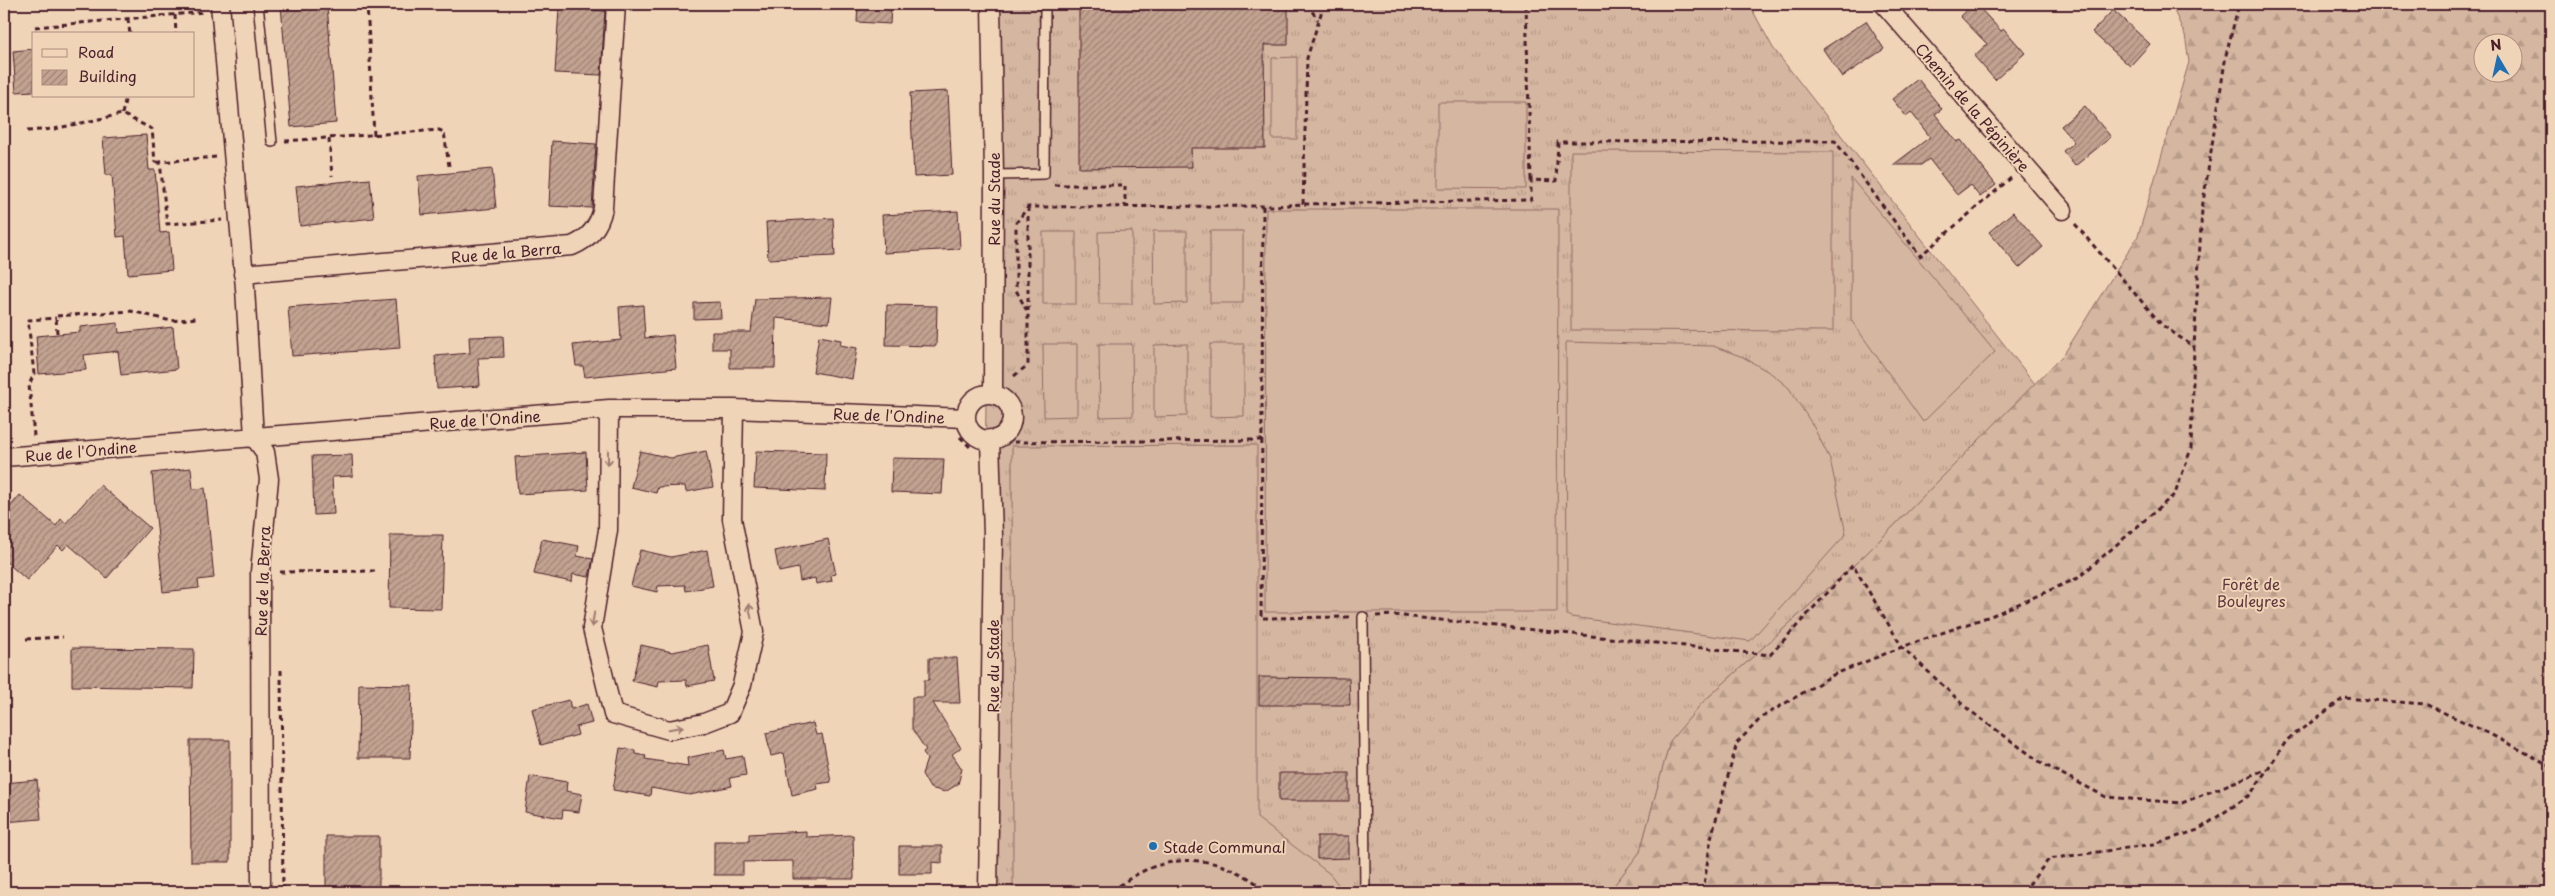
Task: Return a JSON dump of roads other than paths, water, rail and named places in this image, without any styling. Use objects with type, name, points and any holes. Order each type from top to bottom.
[{"type":"street","name":"Rue de la Berra","points":[[243,274],[572,246],[582,242],[594,232],[601,218],[603,208],[616,4]]},
{"type":"street","name":"Rue du Stade","points":[[991,4],[994,175],[992,394]]},
{"type":"street","name":"Chemin de la Pépinière","points":[[1884,4],[2063,210]]},
{"type":"street","name":"Rue de la Berra","points":[[215,8],[243,274],[254,437],[265,452],[269,479],[260,572],[261,892]]},
{"type":"street","points":[[992,394],[1008,404],[1011,409],[1012,421],[1002,436],[990,440],[983,439],[971,431],[966,418],[971,403],[977,397],[992,394]]},
{"type":"street","points":[[609,410],[608,530],[592,628],[613,714],[669,730],[704,723],[730,713],[742,685],[754,632],[732,519],[734,409]]},
{"type":"street","name":"Rue de l'Ondine","points":[[4,457],[609,410],[734,409],[966,418]]},
{"type":"street","name":"Rue du Stade","points":[[988,892],[993,516],[990,440]]},
{"type":"lane","points":[[258,4],[272,142]]},
{"type":"lane","points":[[994,175],[1044,174],[1045,4]]},
{"type":"lane","points":[[1362,617],[1365,892]]},
{"type":"place","name":"Stade Communal","points":[[1153,846]]},
{"type":"park label","name":"Forêt de Bouleyres","points":[[2251,592]]}]
